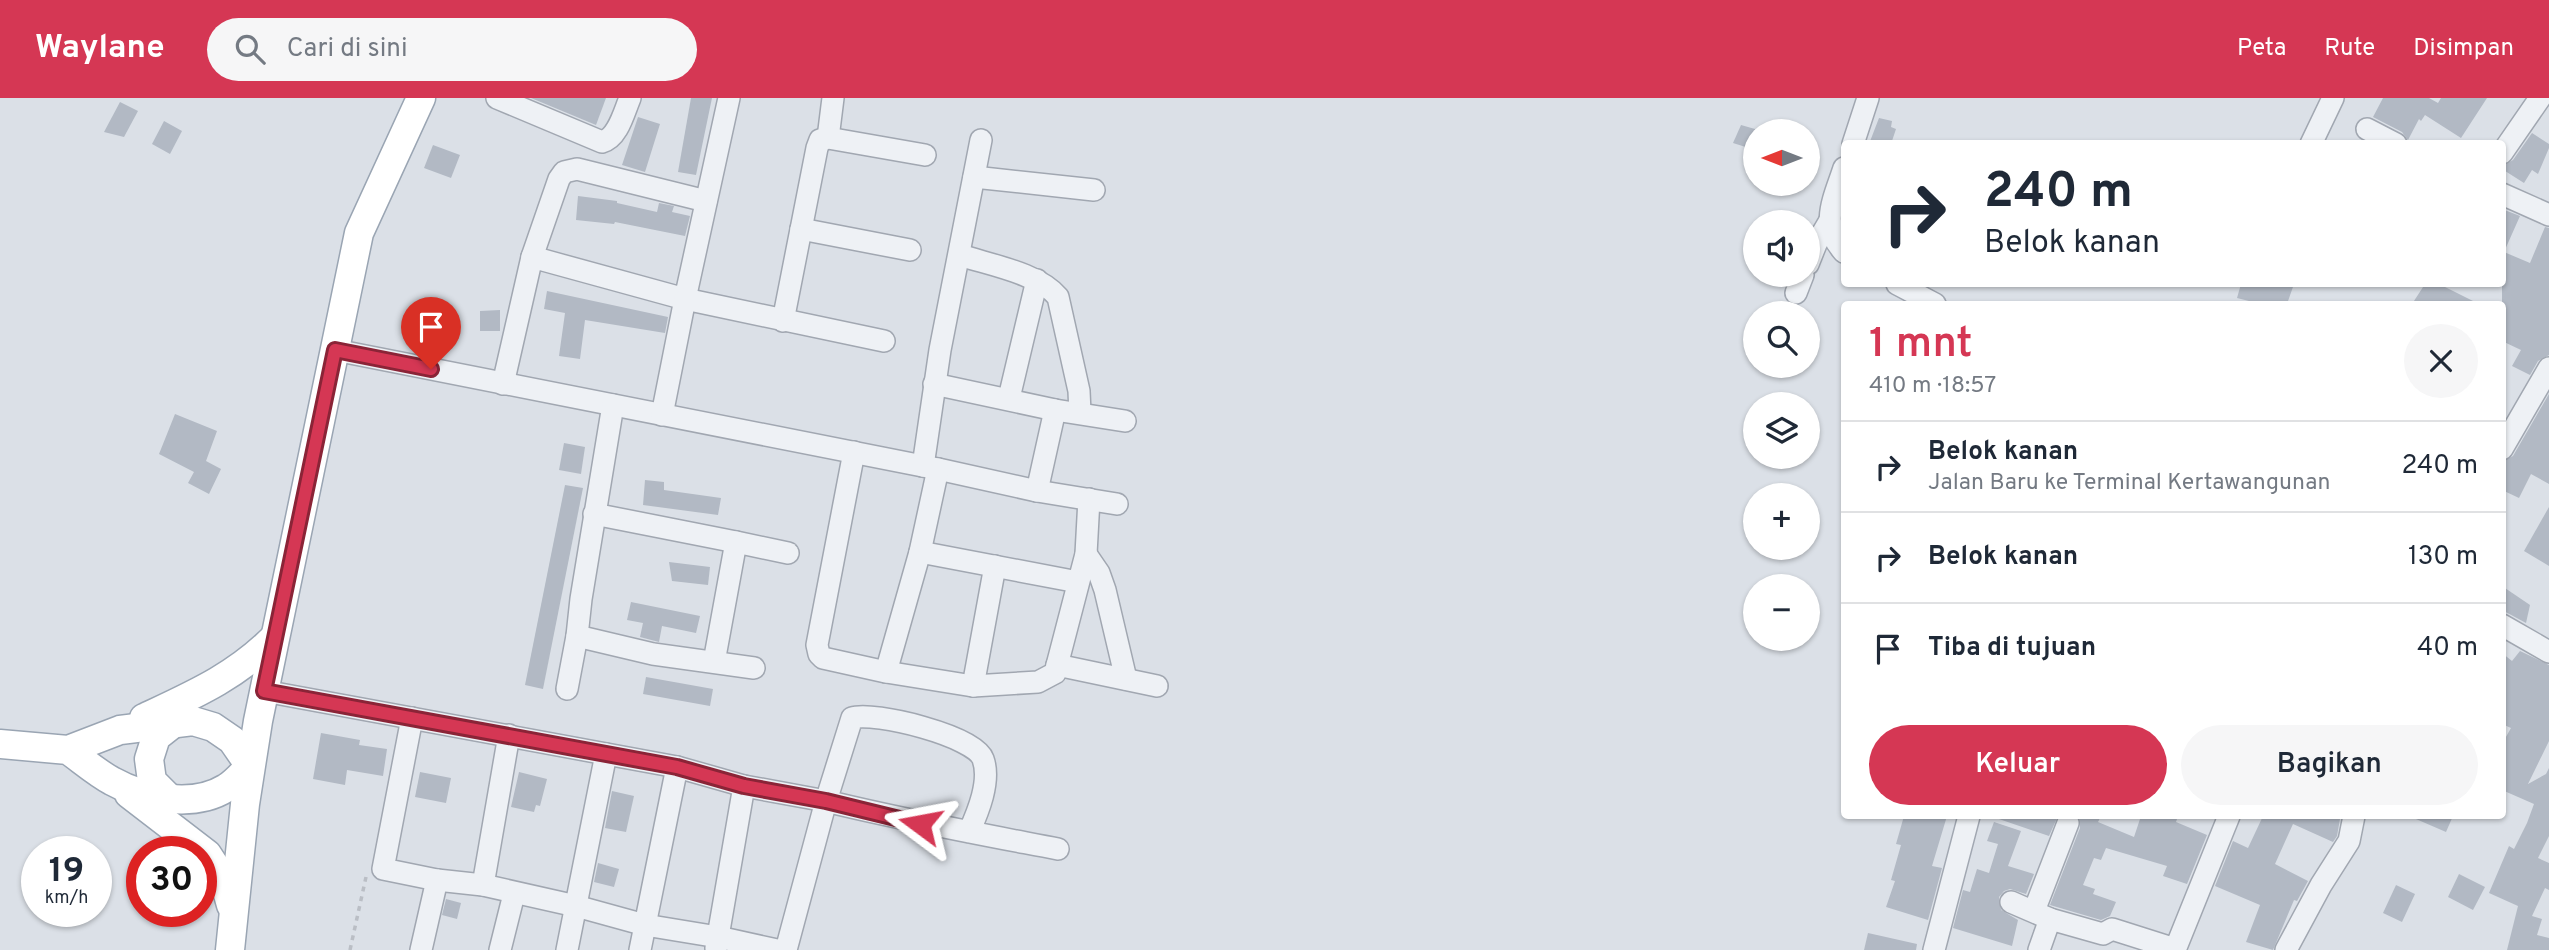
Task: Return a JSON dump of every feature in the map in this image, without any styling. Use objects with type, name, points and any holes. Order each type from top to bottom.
[{"type":"main road","points":[[230,950],[250,766],[274,638],[359,233],[421,98]]},
{"type":"main road","points":[[0,744],[68,750],[120,730],[225,678],[252,660],[274,638]]},
{"type":"main road","points":[[120,730],[193,721],[213,727],[232,740],[250,766]]},
{"type":"main road","points":[[169,798],[152,781],[149,759],[156,737],[175,722]]},
{"type":"main road","points":[[68,750],[207,854],[225,880],[233,915]]},
{"type":"main road","points":[[113,782],[155,796],[186,800],[206,797],[228,788],[250,766]]},
{"type":"street","points":[[497,98],[602,142],[614,136],[630,98]]},
{"type":"street","points":[[662,415],[729,98]]},
{"type":"street","points":[[828,138],[833,98]]},
{"type":"street","points":[[1854,140],[1868,98]]},
{"type":"street","points":[[2506,147],[2540,98]]},
{"type":"street","points":[[2312,140],[2324,102]]},
{"type":"street","points":[[2367,129],[2388,140]]},
{"type":"street","points":[[783,321],[820,140],[828,138],[925,155]]},
{"type":"street","points":[[886,672],[920,552],[931,467],[934,384],[981,140]]},
{"type":"street","points":[[503,384],[532,257],[559,179],[564,172],[577,169],[706,201]]},
{"type":"street","points":[[975,177],[1094,190]]},
{"type":"street","points":[[1820,237],[1829,222],[1841,179]]},
{"type":"street","points":[[2506,196],[2549,215]]},
{"type":"street","points":[[1829,222],[1834,241],[1841,249]]},
{"type":"street","points":[[801,229],[910,250]]},
{"type":"street","points":[[960,256],[1037,280],[1052,289],[1058,297],[1079,391],[1080,413]]},
{"type":"street","points":[[532,257],[685,299],[884,341]]},
{"type":"street","points":[[1009,398],[1037,280]]},
{"type":"street","points":[[1903,287],[1929,301]]},
{"type":"street","points":[[335,350],[931,467],[1037,491],[1117,504]]},
{"type":"street","points":[[2506,442],[2549,368]]},
{"type":"street","points":[[934,384],[1055,410],[1125,421]]},
{"type":"street","points":[[567,689],[613,405]]},
{"type":"street","points":[[1037,491],[1055,410]]},
{"type":"street","points":[[854,452],[817,645],[823,658],[886,672],[973,686],[1038,682],[1052,677],[1086,554],[1089,499]]},
{"type":"street","points":[[594,514],[788,553]]},
{"type":"street","points":[[714,662],[736,542]]},
{"type":"street","points":[[920,552],[1078,582]]},
{"type":"street","points":[[1086,554],[1100,573],[1126,680]]},
{"type":"street","points":[[973,686],[995,566]]},
{"type":"street","points":[[2506,627],[2549,652]]},
{"type":"street","points":[[577,636],[653,654],[754,668]]},
{"type":"street","points":[[1057,665],[1157,686]]},
{"type":"street","points":[[264,691],[677,767],[744,786],[826,801],[900,820],[1058,849]]},
{"type":"street","points":[[786,950],[826,801],[852,718],[867,716],[942,733],[979,752],[984,760],[985,773],[979,810],[969,832]]},
{"type":"street","points":[[412,718],[383,869],[437,880],[482,885],[576,906],[717,944],[777,950]]},
{"type":"street","points":[[482,885],[509,735]]},
{"type":"street","points":[[567,950],[606,754]]},
{"type":"street","points":[[640,950],[677,767]]},
{"type":"street","points":[[717,944],[744,786]]},
{"type":"street","points":[[1934,950],[1968,819]]},
{"type":"street","points":[[2011,902],[2103,934],[2112,929],[2175,949],[2229,819]]},
{"type":"street","points":[[2286,950],[2320,885],[2349,841],[2353,819]]},
{"type":"street","points":[[2039,950],[2042,915],[2068,823]]},
{"type":"street","points":[[421,950],[437,880]]},
{"type":"street","points":[[500,950],[514,894]]},
{"type":"path","points":[[350,950],[364,882],[367,875],[383,869]]},
{"type":"building","points":[[531,98],[606,98],[596,125]]},
{"type":"building","points":[[691,98],[712,98],[696,175],[678,172]]},
{"type":"building","points":[[2383,98],[2429,98],[2438,103],[2441,98],[2487,98],[2461,138],[2425,115],[2421,121],[2419,119],[2408,140],[2402,132],[2373,117]]},
{"type":"building","points":[[120,102],[138,111],[124,137],[104,132]]},
{"type":"building","points":[[638,117],[660,124],[645,172],[622,165]]},
{"type":"building","points":[[1879,118],[1892,121],[1891,127],[1896,129],[1892,140],[1871,140]]},
{"type":"building","points":[[164,121],[182,131],[170,154],[152,144]]},
{"type":"building","points":[[1741,125],[1743,126],[1743,146],[1733,143]]},
{"type":"building","points":[[2532,133],[2549,144],[2538,174],[2532,170],[2524,183],[2506,172],[2506,164],[2513,160]]},
{"type":"building","points":[[433,145],[460,155],[451,178],[424,168]]},
{"type":"building","points":[[578,196],[617,201],[657,212],[659,203],[674,206],[672,212],[690,216],[685,236],[615,222],[576,220]]},
{"type":"building","points":[[2506,211],[2520,216],[2506,248]]},
{"type":"building","points":[[2545,227],[2549,228],[2549,355],[2538,361],[2530,375],[2512,366],[2521,350],[2506,343],[2506,301],[2502,301],[2502,287],[2506,287],[2506,253],[2530,263]]},
{"type":"building","points":[[2240,287],[2293,287],[2288,301],[2249,301],[2237,298]]},
{"type":"building","points":[[2423,287],[2445,287],[2473,301],[2414,301]]},
{"type":"building","points":[[547,291],[668,317],[665,333],[585,320],[580,359],[559,356],[565,313],[544,309]]},
{"type":"building","points":[[500,310],[500,331],[480,331],[480,311]]},
{"type":"building","points":[[2549,394],[2549,484],[2531,474],[2519,498],[2506,492],[2506,460],[2513,456]]},
{"type":"building","points":[[175,414],[217,431],[206,461],[221,469],[209,494],[188,483],[194,472],[159,454]]},
{"type":"building","points":[[564,443],[585,447],[581,474],[559,470]]},
{"type":"building","points":[[645,480],[664,482],[664,490],[721,498],[718,515],[643,505]]},
{"type":"building","points":[[565,485],[583,488],[543,689],[525,685]]},
{"type":"building","points":[[2549,507],[2549,566],[2524,551]]},
{"type":"building","points":[[669,562],[710,567],[708,585],[672,581]]},
{"type":"building","points":[[2506,589],[2530,605],[2526,623],[2506,612]]},
{"type":"building","points":[[631,602],[700,616],[696,633],[662,626],[659,642],[640,637],[643,623],[627,620]]},
{"type":"building","points":[[2520,651],[2549,665],[2549,741],[2528,784],[2546,774],[2549,768],[2549,836],[2538,858],[2549,863],[2549,890],[2545,888],[2532,916],[2542,919],[2537,935],[2549,938],[2549,950],[2507,950],[2518,906],[2489,893],[2509,846],[2514,849],[2534,804],[2506,792],[2506,737],[2511,728],[2506,726],[2506,656],[2512,661]]},
{"type":"building","points":[[646,677],[713,689],[710,706],[643,694]]},
{"type":"building","points":[[321,733],[360,740],[359,745],[387,749],[383,776],[347,770],[345,785],[313,779]]},
{"type":"building","points":[[420,772],[451,778],[446,803],[415,797]]},
{"type":"building","points":[[519,772],[547,779],[540,806],[536,805],[534,812],[511,807]]},
{"type":"building","points":[[612,791],[634,796],[626,832],[605,828]]},
{"type":"building","points":[[1903,819],[1946,819],[1932,866],[1942,868],[1928,920],[1886,907],[1895,881],[1891,880],[1901,845],[1896,844]]},
{"type":"building","points":[[1999,819],[2057,819],[2049,836]]},
{"type":"building","points":[[2079,819],[2100,819],[2098,822],[2134,837],[2140,819],[2177,819],[2176,822],[2207,835],[2187,884],[2163,876],[2167,866],[2106,848],[2101,860],[2094,858],[2083,885],[2095,889],[2093,894],[2116,902],[2110,916],[2101,920],[2050,905],[2080,828]]},
{"type":"building","points":[[2262,819],[2340,819],[2333,842],[2293,824],[2275,864],[2308,881],[2297,901],[2294,900],[2273,950],[2246,942],[2260,905],[2215,886],[2233,841],[2248,848]]},
{"type":"building","points":[[2416,819],[2452,819],[2446,832]]},
{"type":"building","points":[[1994,822],[2021,831],[2008,866],[2034,874],[2026,894],[2010,889],[1999,897],[2001,910],[2018,920],[2012,946],[1953,928],[1963,890],[1970,892],[1977,869],[1989,873],[1998,844],[1987,841]]},
{"type":"building","points":[[598,863],[619,869],[614,887],[594,882]]},
{"type":"building","points":[[2459,874],[2485,887],[2473,910],[2448,897]]},
{"type":"building","points":[[2396,885],[2415,894],[2402,922],[2383,913]]},
{"type":"building","points":[[446,899],[461,903],[457,919],[442,915]]},
{"type":"building","points":[[1868,933],[1917,944],[1916,950],[1864,950]]},
{"type":"route","points":[[431,369],[335,350],[264,691],[677,767],[744,786],[826,801],[920,824]]}]
